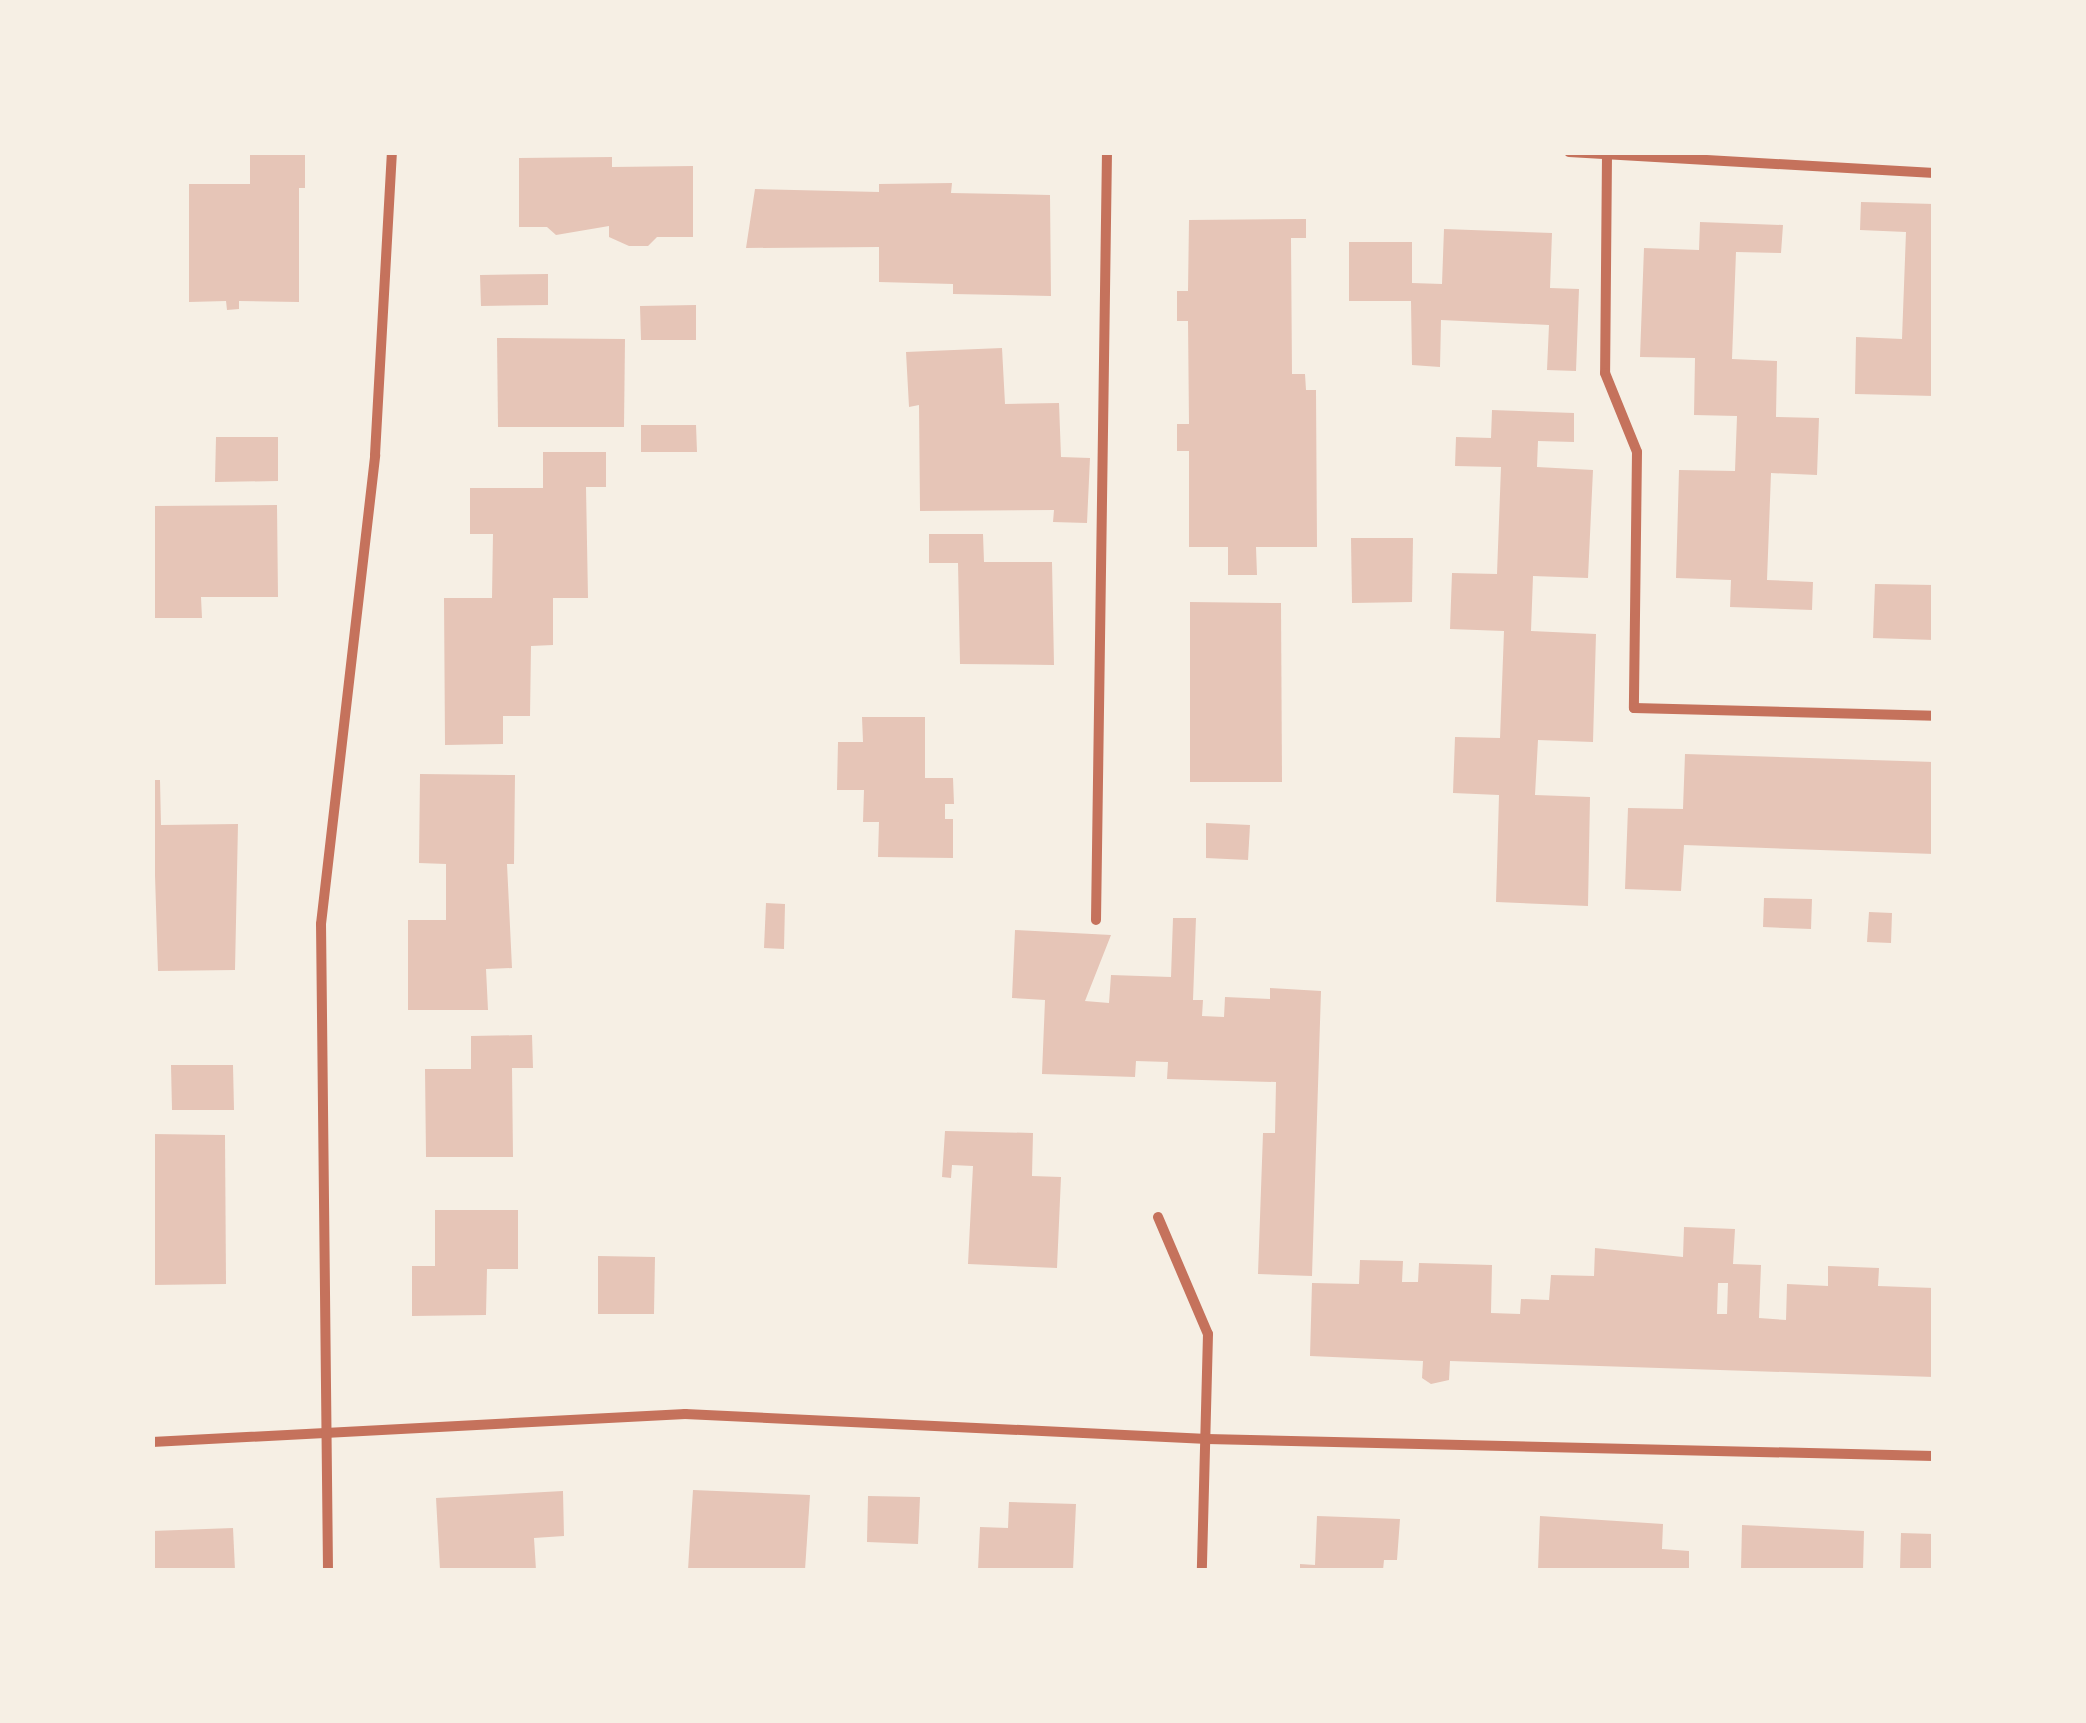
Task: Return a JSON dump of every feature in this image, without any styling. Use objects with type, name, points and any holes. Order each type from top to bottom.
[{"type":"street","points":[[328,1570],[322,1435],[321,924],[376,455],[392,152]]},
{"type":"street","points":[[1096,920],[1107,152]]},
{"type":"street","points":[[1569,152],[1934,173]]},
{"type":"street","points":[[1607,155],[1606,373],[1637,452],[1634,708],[1934,716]]},
{"type":"street","points":[[1158,1217],[1208,1334],[1202,1570]]},
{"type":"street","points":[[152,1442],[684,1414],[1207,1439],[1934,1456]]},
{"type":"building","points":[[250,152],[305,152],[305,188],[299,188],[299,302],[239,301],[239,309],[227,310],[226,301],[189,302],[189,184],[250,184]]},
{"type":"building","points":[[612,157],[612,167],[693,166],[693,237],[657,237],[648,246],[629,246],[609,237],[609,226],[556,235],[547,227],[519,227],[519,158]]},
{"type":"building","points":[[952,183],[951,193],[1050,195],[1051,296],[953,294],[953,284],[879,282],[879,247],[746,248],[755,189],[879,192],[879,184]]},
{"type":"building","points":[[1861,202],[1934,204],[1934,396],[1855,394],[1856,337],[1902,339],[1906,232],[1860,230]]},
{"type":"building","points":[[1306,219],[1306,238],[1291,238],[1292,374],[1305,374],[1306,390],[1316,390],[1317,547],[1256,547],[1257,575],[1228,575],[1228,547],[1189,547],[1189,451],[1177,451],[1177,424],[1189,424],[1188,321],[1177,321],[1177,291],[1188,291],[1189,220]]},
{"type":"building","points":[[1700,222],[1783,225],[1781,253],[1736,252],[1732,359],[1777,361],[1776,417],[1819,418],[1817,475],[1771,473],[1767,580],[1813,582],[1812,610],[1730,607],[1731,580],[1676,578],[1679,470],[1735,471],[1737,416],[1694,415],[1695,358],[1640,357],[1644,248],[1699,250]]},
{"type":"building","points":[[1444,229],[1552,233],[1550,288],[1579,289],[1576,371],[1547,370],[1549,325],[1441,320],[1440,367],[1412,365],[1411,301],[1349,301],[1349,242],[1412,242],[1412,283],[1442,284]]},
{"type":"building","points":[[548,274],[548,305],[481,306],[480,275]]},
{"type":"building","points":[[696,305],[696,340],[641,340],[640,306]]},
{"type":"building","points":[[497,338],[625,339],[624,427],[498,427]]},
{"type":"building","points":[[1002,348],[1005,404],[1059,403],[1061,457],[1090,458],[1087,523],[1053,522],[1054,510],[920,511],[919,405],[909,407],[906,352]]},
{"type":"building","points":[[1492,410],[1574,413],[1574,442],[1538,441],[1537,467],[1593,470],[1588,578],[1533,576],[1531,631],[1596,634],[1593,742],[1538,740],[1535,795],[1590,797],[1588,906],[1496,902],[1499,795],[1453,793],[1455,737],[1500,738],[1504,631],[1450,629],[1452,573],[1497,574],[1501,467],[1455,466],[1456,437],[1491,438]]},
{"type":"building","points":[[641,425],[696,425],[697,452],[641,452]]},
{"type":"building","points":[[216,437],[278,437],[278,481],[215,482]]},
{"type":"building","points":[[543,452],[606,452],[606,487],[586,487],[588,598],[553,598],[553,645],[531,646],[530,716],[503,716],[503,744],[445,745],[444,598],[492,598],[493,534],[470,534],[470,488],[543,488]]},
{"type":"building","points":[[277,505],[278,597],[201,597],[202,618],[153,618],[153,506]]},
{"type":"building","points":[[929,534],[983,534],[984,562],[1052,562],[1054,665],[960,664],[958,563],[929,563]]},
{"type":"building","points":[[1351,538],[1413,538],[1412,602],[1352,603]]},
{"type":"building","points":[[1875,584],[1934,585],[1934,640],[1873,638]]},
{"type":"building","points":[[1190,602],[1281,603],[1282,782],[1190,782]]},
{"type":"building","points":[[862,717],[925,717],[925,778],[953,778],[954,804],[945,804],[945,819],[953,819],[953,858],[878,857],[879,822],[863,822],[864,790],[837,790],[838,742],[863,742]]},
{"type":"building","points":[[1685,754],[1934,762],[1934,854],[1684,845],[1681,891],[1625,889],[1628,808],[1683,809]]},
{"type":"building","points":[[420,774],[515,775],[514,864],[507,864],[512,968],[486,969],[488,1010],[408,1010],[408,920],[446,920],[446,864],[419,863]]},
{"type":"building","points":[[152,780],[160,780],[161,825],[238,824],[235,970],[158,971]]},
{"type":"building","points":[[1206,823],[1250,825],[1248,860],[1206,858]]},
{"type":"building","points":[[1764,898],[1812,899],[1811,929],[1763,927]]},
{"type":"building","points":[[766,903],[785,904],[784,949],[764,948]]},
{"type":"building","points":[[1869,912],[1892,913],[1891,943],[1867,942]]},
{"type":"building","points":[[1173,918],[1196,918],[1193,1000],[1203,1000],[1202,1016],[1224,1017],[1225,997],[1270,999],[1270,988],[1321,991],[1312,1276],[1258,1274],[1263,1133],[1275,1133],[1276,1082],[1167,1079],[1168,1062],[1136,1061],[1135,1077],[1042,1074],[1045,1000],[1012,998],[1015,930],[1111,935],[1085,1001],[1109,1003],[1111,975],[1171,977]]},
{"type":"building","points":[[532,1035],[533,1068],[512,1068],[513,1157],[426,1157],[425,1069],[471,1069],[471,1036]]},
{"type":"building","points":[[171,1065],[233,1065],[234,1110],[172,1110]]},
{"type":"building","points":[[945,1131],[1033,1133],[1032,1176],[1061,1177],[1057,1268],[968,1264],[973,1166],[952,1165],[951,1178],[942,1177]]},
{"type":"building","points":[[152,1134],[225,1135],[226,1284],[152,1285]]},
{"type":"building","points":[[435,1210],[518,1210],[518,1269],[487,1269],[486,1315],[412,1316],[412,1266],[435,1266]]},
{"type":"building","points":[[1684,1227],[1735,1229],[1733,1264],[1761,1265],[1759,1318],[1786,1320],[1787,1284],[1828,1286],[1828,1266],[1879,1268],[1878,1286],[1934,1288],[1934,1377],[1450,1361],[1449,1380],[1431,1384],[1422,1378],[1423,1361],[1310,1356],[1312,1283],[1359,1284],[1360,1260],[1403,1261],[1402,1282],[1418,1282],[1419,1263],[1492,1265],[1491,1313],[1520,1314],[1521,1299],[1549,1300],[1551,1275],[1594,1276],[1595,1248],[1683,1257]],"holes":[[[1718,1283],[1728,1283],[1727,1314],[1717,1314]]]},
{"type":"building","points":[[598,1256],[655,1257],[654,1314],[598,1314]]},
{"type":"building","points":[[693,1490],[810,1495],[805,1570],[688,1570]]},
{"type":"building","points":[[563,1491],[564,1536],[534,1538],[536,1570],[440,1570],[436,1498]]},
{"type":"building","points":[[868,1496],[920,1497],[918,1544],[867,1542]]},
{"type":"building","points":[[1009,1502],[1076,1504],[1073,1570],[978,1570],[980,1527],[1008,1528]]},
{"type":"building","points":[[1317,1516],[1400,1519],[1397,1560],[1384,1560],[1383,1570],[1300,1570],[1300,1564],[1315,1565]]},
{"type":"building","points":[[1540,1516],[1663,1524],[1662,1549],[1689,1551],[1689,1570],[1538,1570]]},
{"type":"building","points":[[1742,1525],[1864,1531],[1863,1570],[1741,1570]]},
{"type":"building","points":[[233,1528],[235,1570],[152,1570],[152,1531]]},
{"type":"building","points":[[1901,1533],[1934,1534],[1934,1570],[1900,1570]]}]
